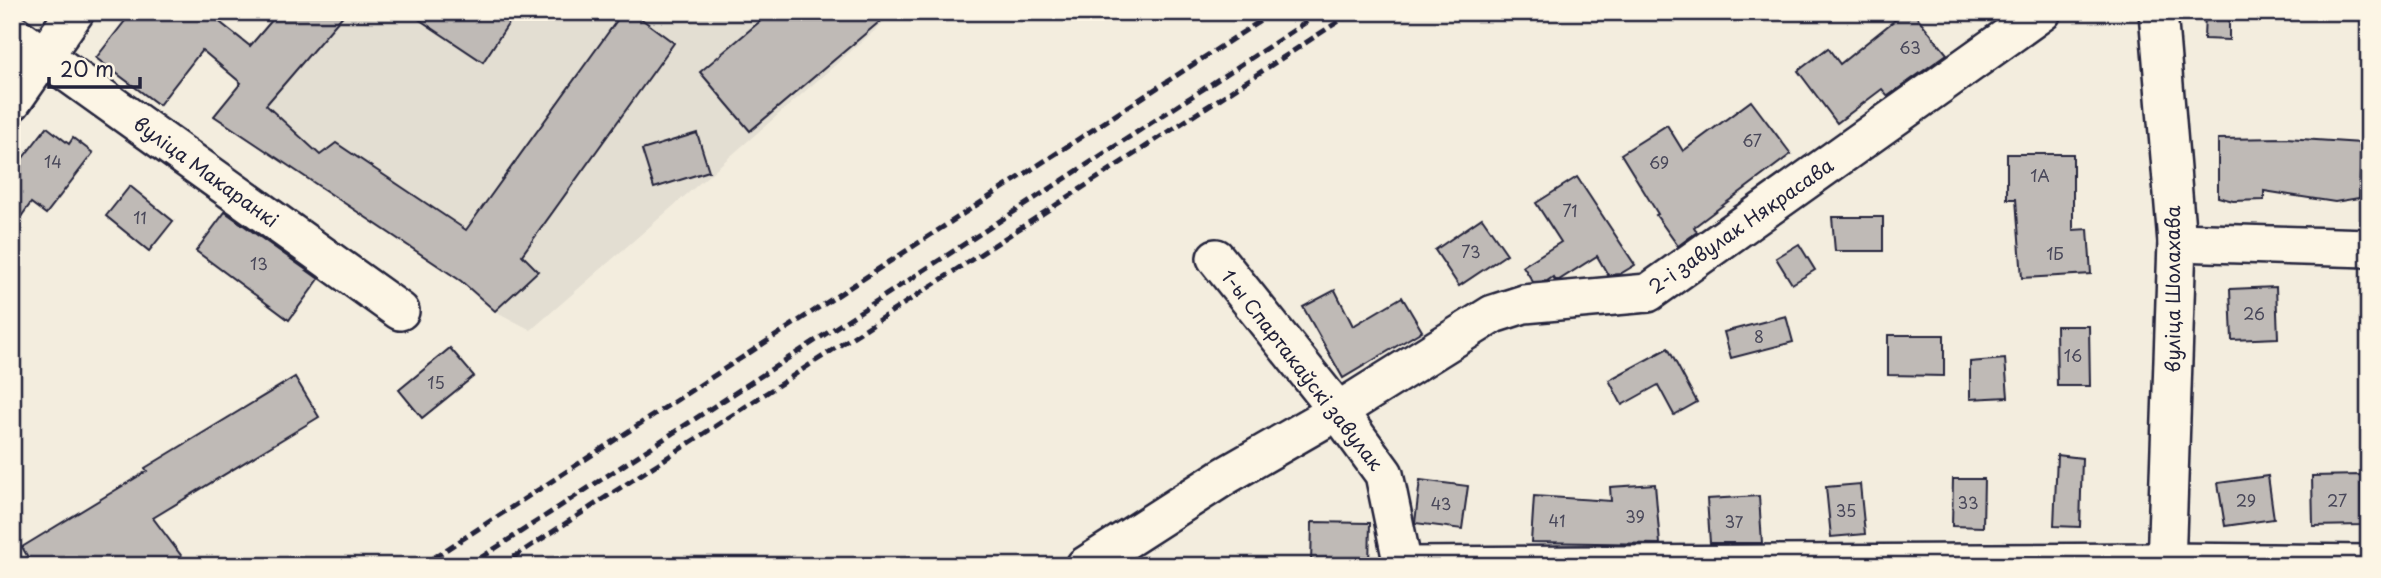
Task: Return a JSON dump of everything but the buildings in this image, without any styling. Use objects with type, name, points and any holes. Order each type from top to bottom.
[{"type":"street","points":[[12,102],[75,12]]},
{"type":"street","name":"2-і завулак Някрасава","points":[[1085,566],[1225,476],[1338,411],[1493,314],[1524,304],[1648,293],[2042,12]]},
{"type":"street","name":"вуліца Шолахава","points":[[2158,12],[2177,242],[2166,564]]},
{"type":"street","name":"вуліца Макаранкі","points":[[12,33],[400,311]]},
{"type":"street","points":[[2177,242],[2369,248]]},
{"type":"street","name":"1-ы Спартакаўскі завулак","points":[[1216,258],[1338,411],[1384,474],[1404,566]]},
{"type":"street","points":[[1404,566],[2369,564]]},
{"type":"shaded area","points":[[279,12],[896,12],[531,330],[495,311],[461,281],[214,116],[241,84],[228,72]]},
{"type":"railway","points":[[421,566],[1274,12]]},
{"type":"railway","points":[[468,566],[1322,12]]},
{"type":"railway","points":[[500,566],[1353,12]]}]
